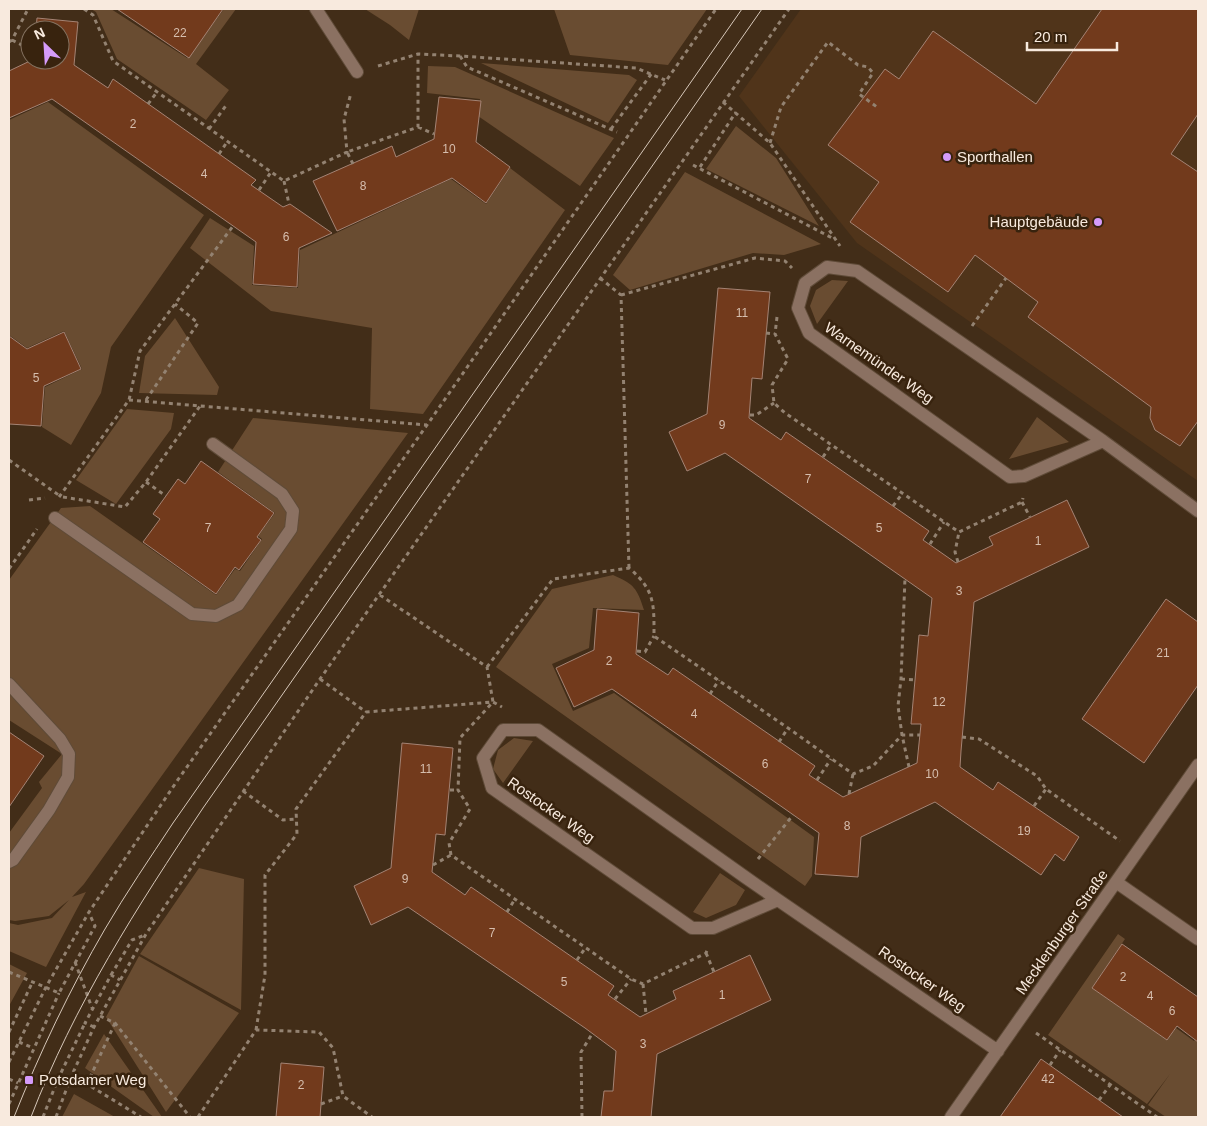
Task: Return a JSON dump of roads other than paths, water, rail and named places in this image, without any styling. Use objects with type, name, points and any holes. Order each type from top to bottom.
[{"type":"street","points":[[316,9],[357,72]]},
{"type":"street","name":"Warnemünder Weg","points":[[827,267],[857,271],[1103,441],[1024,476],[1010,477],[809,333],[798,308],[805,283],[827,267]]},
{"type":"street","points":[[1103,441],[1198,510]]},
{"type":"street","points":[[55,518],[192,614],[216,616],[238,605],[291,529],[294,511],[282,494],[213,444]]},
{"type":"street","points":[[9,684],[60,739],[69,754],[68,777],[49,810],[13,860],[9,862]]},
{"type":"street","name":"Rostocker Weg","points":[[778,900],[713,928],[692,928],[492,788],[483,758],[503,730],[538,730],[744,877],[778,900],[998,1051]]},
{"type":"street","name":"Mecklenburger Straße","points":[[951,1117],[1198,764]]},
{"type":"street","points":[[1116,882],[1198,939]]},
{"type":"tram line","points":[[14,1117],[34,1069],[68,998],[92,952],[147,862],[742,9]]},
{"type":"tram line","points":[[31,1117],[48,1076],[87,996],[108,958],[178,845],[762,9]]},
{"type":"place","name":"Sporthallen","points":[[947,157]]},
{"type":"place","name":"Hauptgebäude","points":[[1098,222]]},
{"type":"place","name":"Potsdamer Weg","points":[[29,1080]]}]
